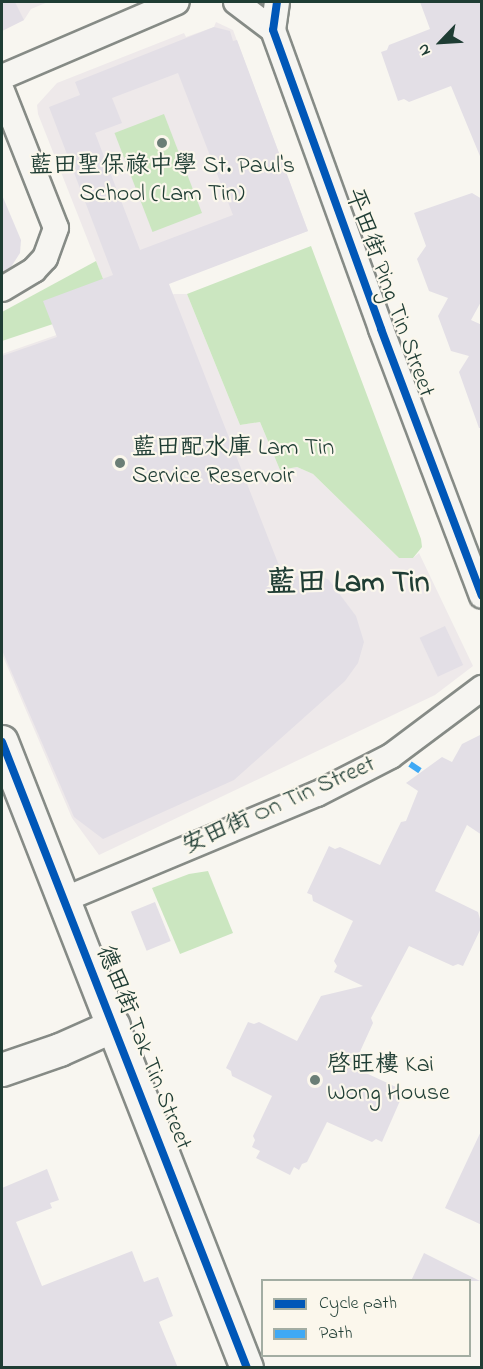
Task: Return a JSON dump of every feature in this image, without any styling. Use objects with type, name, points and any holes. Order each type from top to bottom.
[{"type":"street","points":[[2,77],[177,2]]},
{"type":"street","points":[[236,2],[273,30]]},
{"type":"street","name":"平田街 Ping Tin Street","points":[[277,2],[273,30],[381,329],[482,596]]},
{"type":"street","points":[[2,91],[56,228],[45,258],[34,270],[2,289]]},
{"type":"street","name":"安田街 On Tin Street","points":[[63,900],[317,794],[391,756],[482,688]]},
{"type":"street","name":"德田街 Tak Tin Street","points":[[2,742],[247,1368]]},
{"type":"street","points":[[2,1070],[60,1050],[114,1026]]},
{"type":"shaded area","points":[[2,2],[48,2],[31,9],[24,20],[2,31]]},
{"type":"shaded area","name":"藍田聖保祿中學 St. Paul's School (Lam Tin)","points":[[216,22],[233,30],[308,231],[113,304],[38,114],[37,105],[57,83],[184,33],[186,37],[214,27]]},
{"type":"shaded area","name":"藍田配水庫 Lam Tin Service Reservoir","points":[[174,294],[187,294],[240,425],[260,422],[280,470],[297,467],[313,474],[399,558],[413,558],[419,553],[473,666],[435,695],[99,855],[72,818],[2,654],[2,354]]},
{"type":"green space","points":[[164,114],[202,213],[153,232],[115,133]]},
{"type":"green space","points":[[311,246],[421,539],[422,547],[413,558],[399,558],[313,474],[297,467],[280,470],[260,422],[240,425],[187,294]]},
{"type":"green space","points":[[96,261],[113,304],[2,341],[2,312]]},
{"type":"green space","points":[[208,871],[233,933],[180,954],[152,888],[189,874]]},
{"type":"building","points":[[2,2],[15,2],[24,20],[2,31]]},
{"type":"building","points":[[420,2],[482,2],[482,161],[451,86],[409,102],[404,99],[398,101],[381,52],[387,50],[389,45],[430,29]]},
{"type":"building","name":"藍田配水庫 Lam Tin Service Reservoir","points":[[214,27],[230,31],[233,41],[237,40],[308,231],[169,284],[285,581],[310,571],[329,580],[356,616],[364,642],[358,663],[345,681],[234,780],[103,839],[74,817],[2,650],[2,356],[57,337],[43,301],[113,275],[49,107],[80,95],[75,82]],"holes":[[[178,73],[233,215],[140,250],[95,133],[122,123],[112,98]]]},
{"type":"building","points":[[472,193],[482,199],[482,300],[471,320],[482,325],[482,428],[479,428],[459,372],[469,356],[451,351],[438,316],[448,298],[429,291],[417,259],[426,246],[414,213]]},
{"type":"building","points":[[2,195],[21,240],[20,253],[11,267],[2,273]]},
{"type":"building","points":[[445,626],[463,665],[438,677],[420,638]]},
{"type":"building","points":[[482,734],[482,835],[467,825],[435,891],[478,912],[482,926],[463,966],[458,964],[453,966],[409,946],[371,1018],[373,1023],[353,1067],[396,1087],[398,1092],[403,1094],[382,1142],[376,1139],[372,1142],[327,1122],[307,1162],[302,1164],[299,1170],[294,1167],[290,1175],[256,1158],[260,1151],[252,1147],[255,1140],[253,1136],[272,1096],[232,1076],[231,1071],[226,1068],[248,1022],[254,1024],[259,1022],[297,1041],[321,996],[363,986],[334,972],[337,966],[334,961],[353,921],[313,901],[312,895],[307,893],[329,846],[335,849],[340,847],[380,865],[401,822],[406,821],[418,791],[406,783],[442,757],[452,762],[462,744]]},
{"type":"building","points":[[155,902],[171,941],[147,951],[131,912]]},
{"type":"building","points":[[482,1129],[482,1225],[445,1208]]},
{"type":"building","points":[[47,1169],[59,1200],[50,1203],[52,1208],[16,1222],[42,1286],[132,1251],[144,1282],[158,1277],[173,1316],[159,1322],[178,1368],[2,1368],[2,1188]]},
{"type":"building","points":[[424,1253],[480,1281],[471,1281],[471,1279],[412,1279]]},
{"type":"marked path","points":[[410,764],[425,774]]},
{"type":"cycle path","points":[[277,2],[273,30],[381,329],[482,596]]},
{"type":"cycle path","points":[[2,742],[247,1368]]},
{"type":"place","name":"藍田聖保祿中學 St. Paul's School (Lam Tin)","points":[[162,143]]},
{"type":"place","name":"藍田配水庫 Lam Tin Service Reservoir","points":[[120,463]]},
{"type":"place","name":"啓旺樓 Kai Wong House","points":[[315,1080]]},
{"type":"district","name":"藍田 Lam Tin","points":[[348,584]]}]
